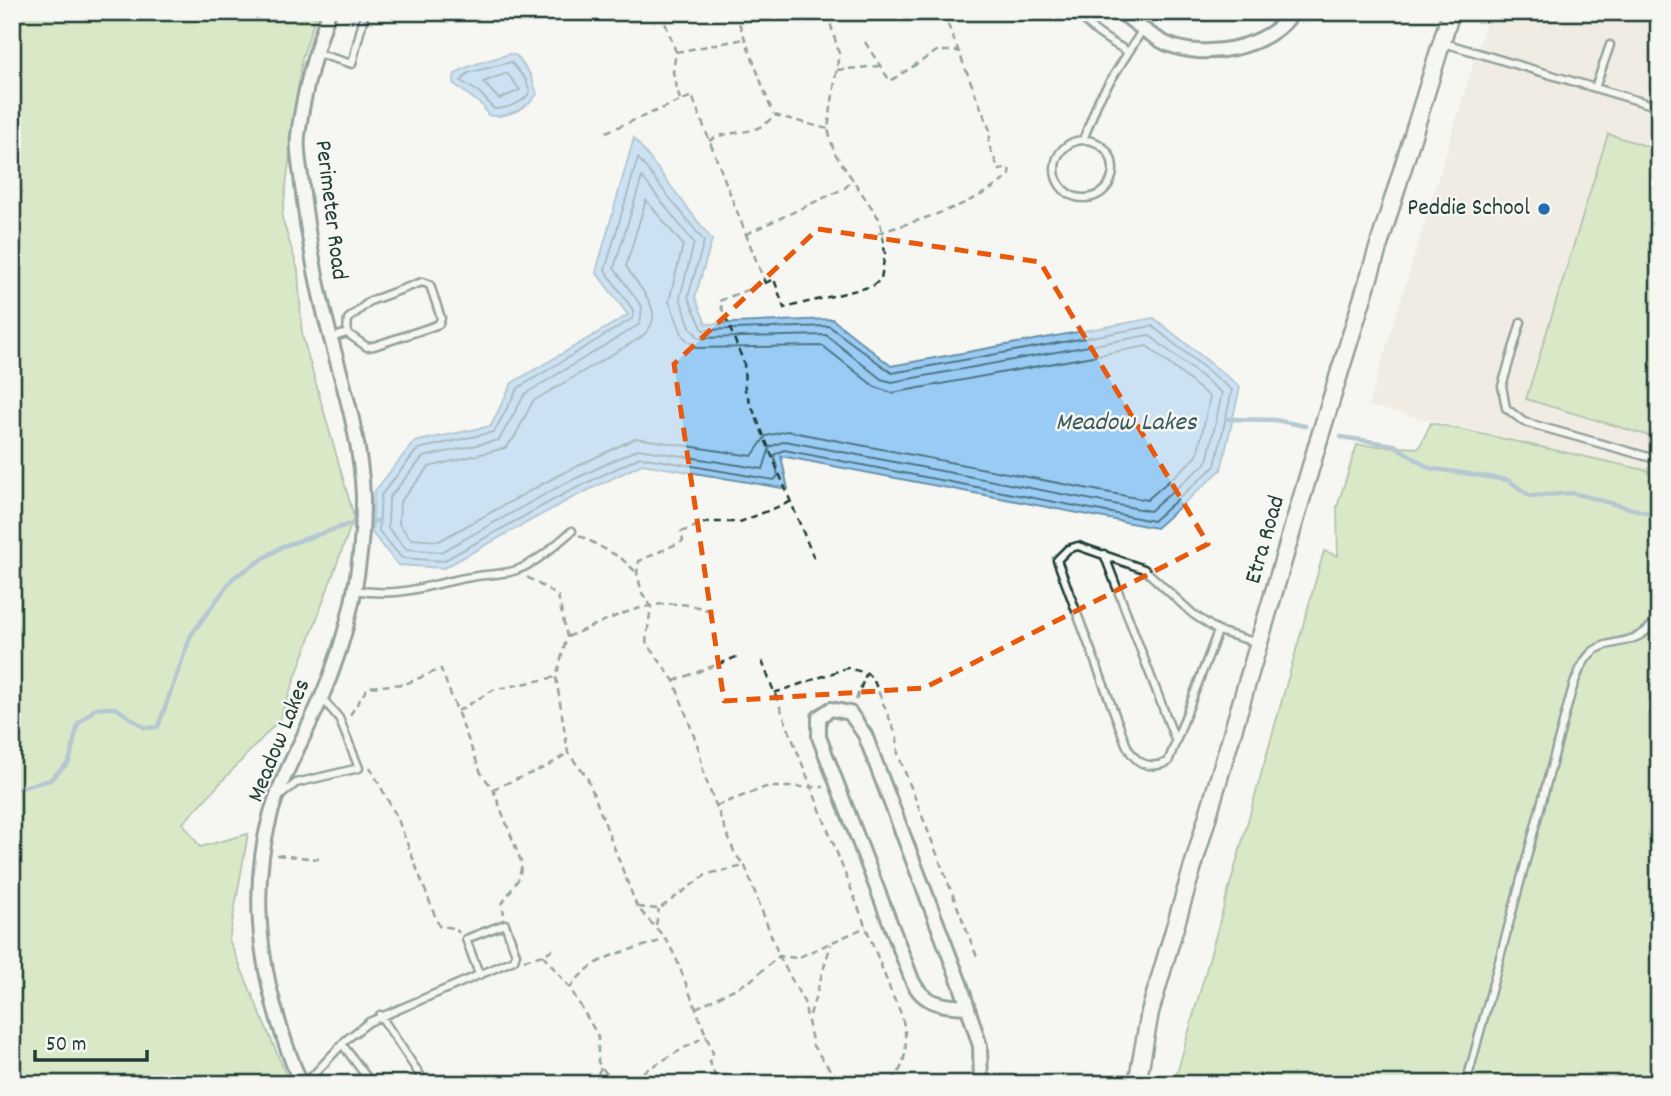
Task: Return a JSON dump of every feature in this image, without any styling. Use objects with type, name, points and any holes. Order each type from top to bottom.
[{"type":"main road","name":"Etra Road","points":[[1137,1084],[1150,1012],[1319,439],[1451,12]]},
{"type":"street","name":"Perimeter Road","points":[[329,12],[316,53],[297,138],[310,256],[355,428],[363,495]]},
{"type":"street","points":[[1119,12],[1166,43],[1186,50],[1236,48],[1277,31],[1293,12]]},
{"type":"street","name":"Meadow Lakes","points":[[303,1084],[279,1030],[265,977],[260,933],[264,854],[271,812],[322,698],[346,627],[362,533],[363,495]]},
{"type":"street","points":[[967,1007],[945,1007],[919,995],[819,737],[819,717],[831,709],[850,713],[865,735],[967,1007],[981,1046],[981,1084]]},
{"type":"lane","points":[[316,53],[352,64],[365,12]]},
{"type":"lane","points":[[1081,12],[1083,19],[1095,30],[1128,52]]},
{"type":"lane","points":[[1083,140],[1089,118],[1144,29]]},
{"type":"lane","points":[[1442,42],[1659,107]]},
{"type":"lane","points":[[1595,88],[1610,45]]},
{"type":"lane","points":[[1083,140],[1102,146],[1112,163],[1113,173],[1104,191],[1085,198],[1076,197],[1061,187],[1055,170],[1056,161],[1066,146],[1083,140]]},
{"type":"lane","points":[[422,282],[429,285],[441,318],[431,327],[374,346],[367,347],[347,333],[348,319],[370,301],[422,282]]},
{"type":"lane","points":[[1521,321],[1502,386],[1506,408],[1524,422],[1659,460]]},
{"type":"lane","points":[[331,338],[347,333]]},
{"type":"lane","points":[[354,590],[384,595],[406,593],[472,577],[516,571],[533,563],[572,531]]},
{"type":"lane","points":[[1218,631],[1168,762],[1155,767],[1131,756],[1057,560],[1068,549],[1078,546],[1144,569],[1193,614],[1218,631],[1260,644]]},
{"type":"lane","points":[[1104,554],[1176,743]]},
{"type":"lane","points":[[1466,1084],[1561,730],[1580,673],[1592,652],[1644,633],[1659,612]]},
{"type":"lane","points":[[278,797],[296,783],[359,768],[339,718],[322,698]]},
{"type":"lane","points":[[303,1084],[342,1044],[380,1015],[514,960],[516,954],[505,924],[466,939],[479,974]]},
{"type":"lane","points":[[380,1015],[426,1084]]},
{"type":"lane","points":[[342,1044],[372,1084]]},
{"type":"path","points":[[12,19],[18,12]]},
{"type":"path","points":[[661,12],[676,52],[673,72],[681,101]]},
{"type":"path","points":[[735,12],[774,115]]},
{"type":"path","points":[[815,561],[745,390],[744,363],[719,301],[774,279],[784,308],[873,286],[881,279],[884,232],[834,152],[828,129],[839,54],[827,12]]},
{"type":"path","points":[[867,237],[966,202],[993,190],[1010,175],[1009,168],[999,170],[988,143],[991,133],[943,12]]},
{"type":"path","points":[[676,52],[744,39]]},
{"type":"path","points":[[865,42],[890,81],[937,51],[958,51]]},
{"type":"path","points":[[837,70],[880,66]]},
{"type":"path","points":[[606,132],[692,96],[765,282]]},
{"type":"path","points":[[774,115],[828,129]]},
{"type":"path","points":[[709,141],[719,135],[751,133],[765,127],[774,115]]},
{"type":"path","points":[[746,234],[845,188],[853,179]]},
{"type":"path","points":[[790,502],[740,522],[707,522],[681,532],[684,541],[639,561],[637,573],[642,593],[651,607],[646,642],[674,681],[716,807],[735,854],[745,866],[779,956],[804,1002],[813,1045],[819,1058],[850,1084]]},
{"type":"path","points":[[572,531],[621,558],[637,573]]},
{"type":"path","points":[[516,571],[558,597],[567,638],[556,677],[568,753],[587,778],[638,907],[666,939],[713,1053],[710,1062],[718,1084]]},
{"type":"path","points":[[567,638],[631,610],[681,602],[710,611]]},
{"type":"path","points":[[674,681],[739,656]]},
{"type":"path","points":[[762,662],[894,999],[902,1012],[907,1032],[905,1056],[892,1081],[885,1084]]},
{"type":"path","points":[[353,724],[349,714],[368,687],[405,684],[441,669],[481,773],[492,789],[522,864],[519,878],[502,904],[505,924]]},
{"type":"path","points":[[850,713],[867,673]]},
{"type":"path","points":[[457,712],[493,690],[556,677]]},
{"type":"path","points":[[492,789],[546,767],[568,753]]},
{"type":"path","points":[[366,756],[397,817],[439,926],[455,928],[466,939]]},
{"type":"path","points":[[716,807],[766,788],[837,785]]},
{"type":"path","points":[[264,854],[318,859]]},
{"type":"path","points":[[638,907],[659,909],[707,874],[745,866]]},
{"type":"path","points":[[656,925],[659,909]]},
{"type":"path","points":[[696,1008],[750,981],[779,956],[797,958],[866,927]]},
{"type":"path","points":[[570,988],[581,972],[603,957],[625,954],[666,939]]},
{"type":"path","points":[[809,1018],[831,944]]},
{"type":"path","points":[[514,960],[543,956],[555,948]]},
{"type":"path","points":[[543,956],[570,988],[598,1037],[601,1068],[614,1084]]},
{"type":"path","points":[[622,1084],[706,1035]]},
{"type":"path","points":[[592,1084],[601,1068]]},
{"type":"highlighted area","points":[[818,229],[1040,262],[1208,544],[924,688],[724,701],[674,364]]},
{"type":"shaded area","name":"Peddie School","points":[[1489,12],[1659,12],[1659,473],[1368,406]]},
{"type":"green space","points":[[12,12],[317,12],[302,58],[282,218],[298,270],[302,335],[354,517],[280,719],[183,823],[200,847],[248,834],[229,940],[290,1084],[12,1084]]},
{"type":"green space","points":[[1608,134],[1659,150],[1659,439],[1526,399]]},
{"type":"green space","points":[[1431,423],[1659,473],[1659,1084],[1174,1084],[1324,551],[1338,556],[1337,507],[1357,445],[1419,448]]},
{"type":"water","points":[[509,54],[517,56],[531,76],[537,94],[528,104],[516,111],[488,115],[483,106],[453,83],[455,74]]},
{"type":"water","name":"Meadow Lakes","points":[[634,138],[712,240],[695,297],[706,324],[832,319],[891,366],[1154,318],[1240,387],[1221,470],[1156,528],[781,456],[788,489],[642,464],[570,499],[444,568],[398,565],[372,533],[374,492],[414,442],[491,426],[512,383],[628,315],[596,272]]},
{"type":"waterway","points":[[1228,419],[1275,420],[1305,426]]},
{"type":"waterway","points":[[1341,437],[1394,445],[1429,468],[1508,480],[1530,496],[1573,493],[1659,516]]},
{"type":"waterway","points":[[12,790],[50,780],[69,762],[78,724],[96,708],[116,708],[145,728],[158,727],[191,635],[233,578],[283,546],[347,525],[378,521]]},
{"type":"place","name":"Peddie School","points":[[1544,209]]}]
